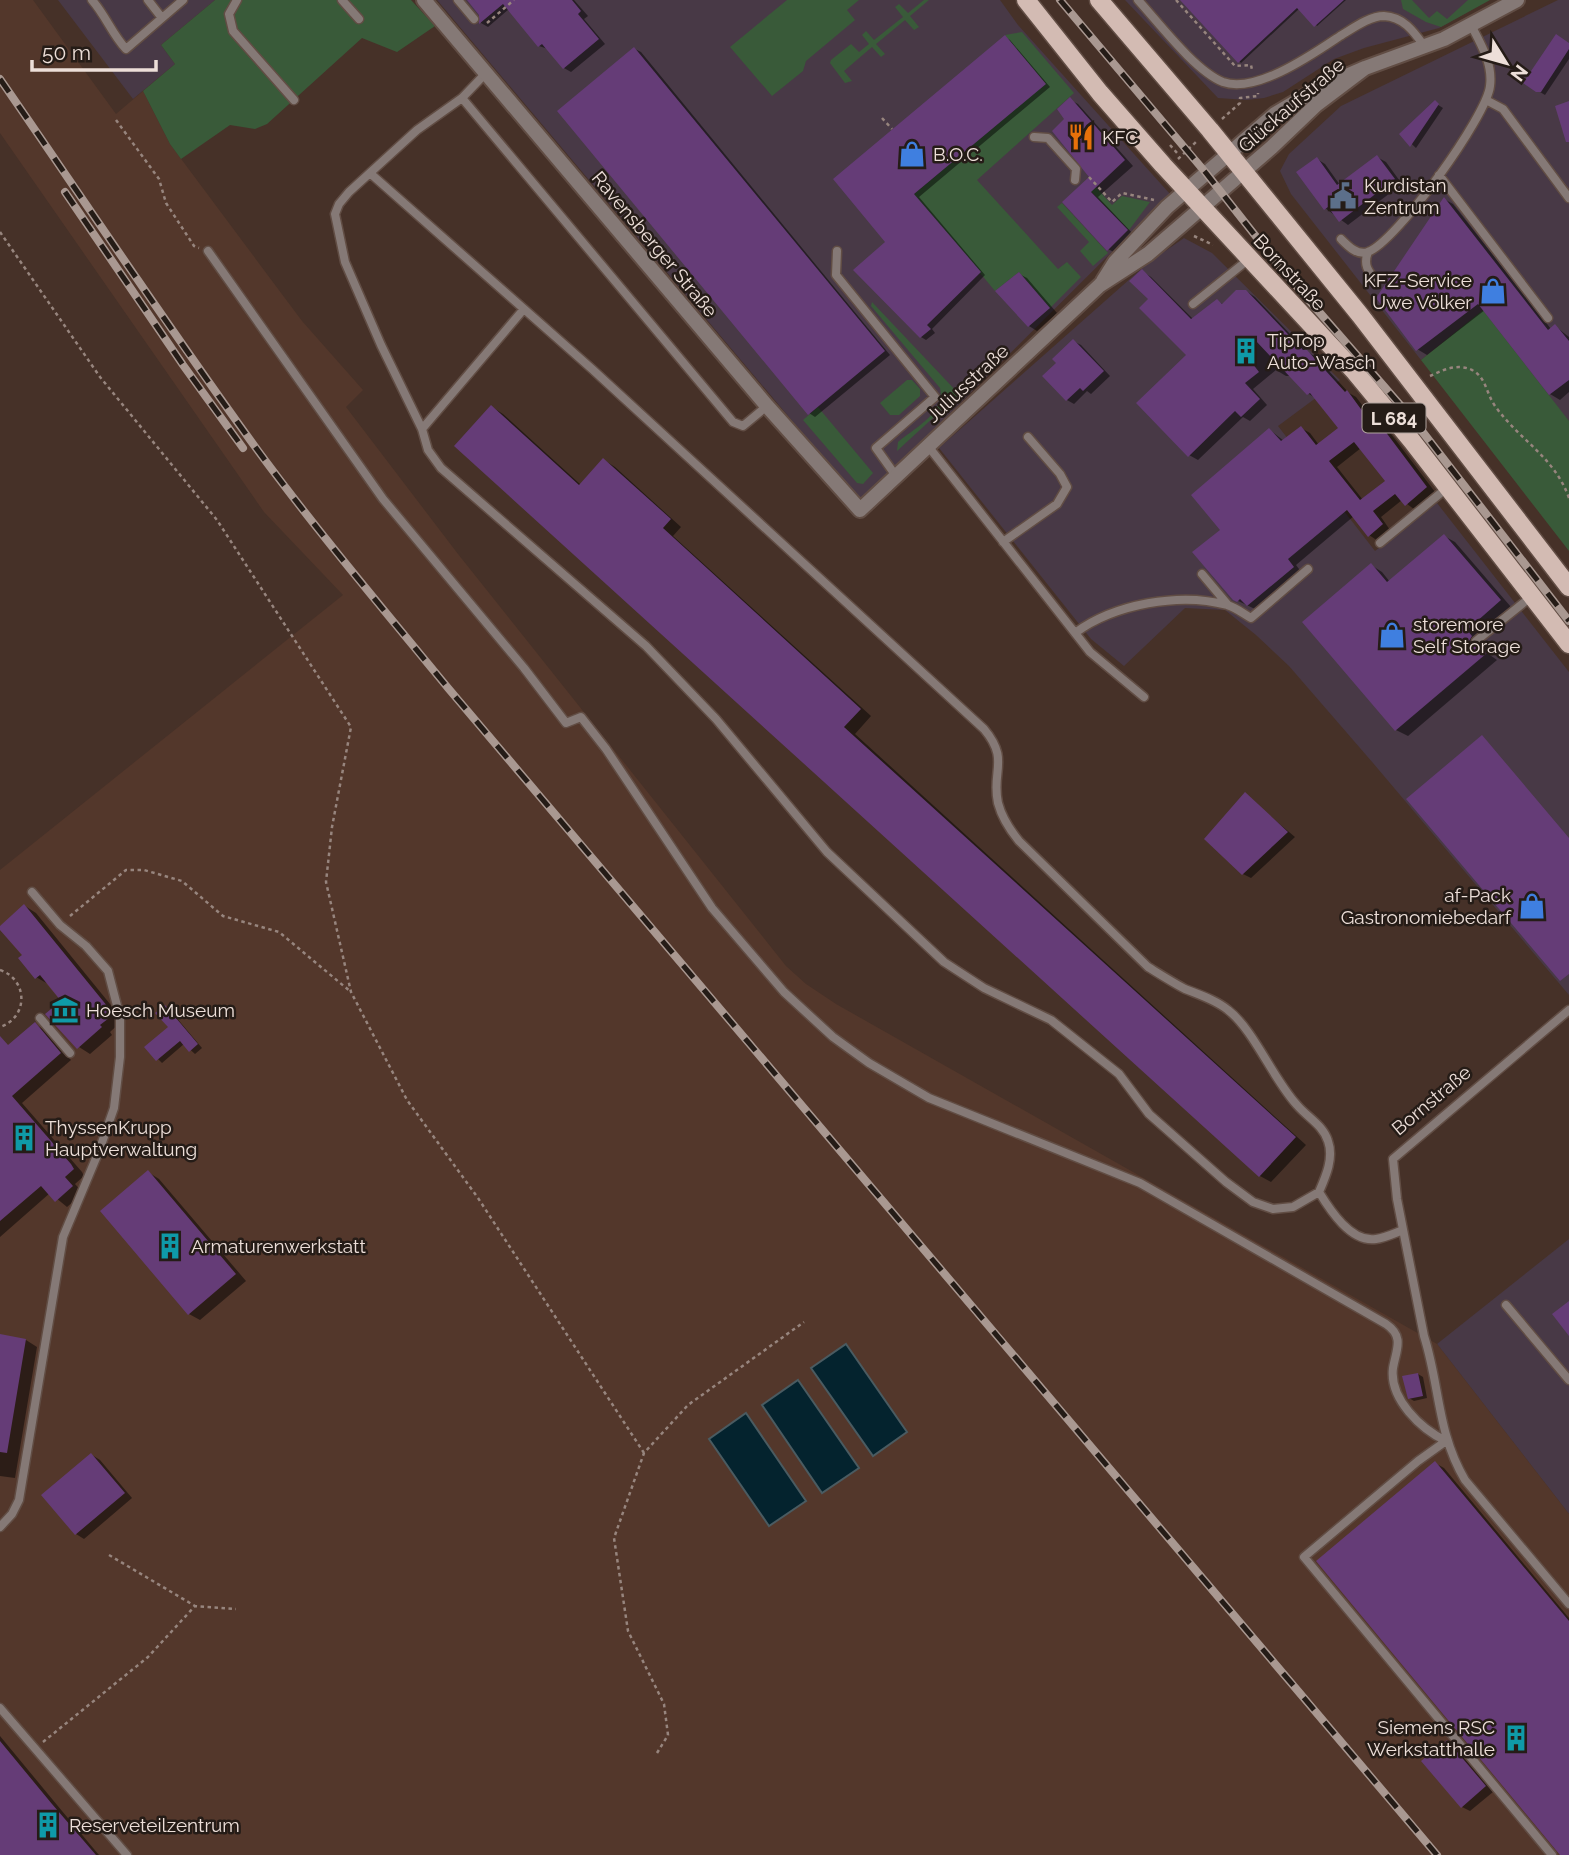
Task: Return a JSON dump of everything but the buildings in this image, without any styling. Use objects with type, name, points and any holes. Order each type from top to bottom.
[{"type":"main road","name":"Bornstraße","points":[[1026,0],[1100,93],[1201,207],[1355,372],[1569,644]]},
{"type":"main road","name":"Bornstraße","points":[[1098,0],[1229,154],[1360,315],[1569,587]]},
{"type":"street","name":"Ravensberger Straße","points":[[424,0],[768,406],[860,510]]},
{"type":"street","name":"Glückaufstraße","points":[[1229,154],[1275,114],[1319,88],[1425,47],[1517,0]]},
{"type":"street","name":"Glückaufstraße","points":[[1243,172],[1316,105],[1365,68]]},
{"type":"street","name":"Juliusstraße","points":[[1100,285],[1115,262],[1186,190],[1229,154]]},
{"type":"street","name":"Juliusstraße","points":[[860,510],[1100,285],[1147,254],[1243,172]]},
{"type":"lane","points":[[92,0],[107,17],[112,33],[126,49],[183,0]]},
{"type":"lane","points":[[148,0],[162,18]]},
{"type":"lane","points":[[237,0],[229,15],[233,31],[294,100]]},
{"type":"lane","points":[[342,0],[359,19]]},
{"type":"lane","points":[[458,0],[474,19]]},
{"type":"lane","points":[[1138,0],[1197,64],[1226,83],[1254,82],[1314,53],[1373,18],[1383,16],[1397,19],[1411,27],[1425,47]]},
{"type":"lane","points":[[1377,281],[1366,268],[1368,252],[1412,212],[1480,114],[1486,100],[1491,84],[1490,71],[1471,25]]},
{"type":"lane","points":[[371,174],[602,379],[984,729],[995,743],[999,758],[998,802],[1007,826],[1019,841],[1148,967],[1228,1010],[1239,1020],[1297,1106],[1317,1124],[1328,1139],[1331,1154],[1328,1172],[1319,1192],[1293,1207],[1273,1209],[1253,1202],[1226,1182],[1149,1114],[1119,1074],[1051,1020],[984,988],[944,962],[827,852],[716,719],[646,646],[441,468],[428,450],[422,429],[345,262],[335,214],[339,204],[417,130],[462,98],[485,74]]},
{"type":"lane","points":[[462,98],[733,422],[743,426],[768,406]]},
{"type":"lane","points":[[1486,100],[1503,109],[1569,198]]},
{"type":"lane","points":[[1034,136],[1048,138],[1055,145],[1076,169],[1075,180]]},
{"type":"lane","points":[[1439,175],[1548,318]]},
{"type":"lane","points":[[1341,239],[1360,253],[1368,252]]},
{"type":"lane","points":[[208,251],[383,499],[524,668],[566,723],[581,717],[607,749],[712,908],[804,1012],[833,1037],[897,1081],[965,1113],[1140,1183],[1386,1324],[1396,1333],[1399,1341],[1393,1371],[1400,1401],[1430,1434],[1446,1441],[1452,1459],[1465,1479],[1569,1604]]},
{"type":"lane","points":[[837,251],[836,275],[935,397],[876,448],[896,476]]},
{"type":"lane","points":[[1194,304],[1204,301],[1249,259]]},
{"type":"lane","points":[[422,429],[523,310]]},
{"type":"lane","points":[[1003,542],[1057,504],[1067,487],[1060,474],[1028,437]]},
{"type":"lane","points":[[928,446],[1090,652],[1144,696]]},
{"type":"lane","points":[[1380,543],[1448,487]]},
{"type":"lane","points":[[1202,574],[1228,605],[1251,618],[1308,569]]},
{"type":"lane","points":[[1476,641],[1532,596]]},
{"type":"lane","points":[[1075,633],[1103,618],[1147,602],[1186,599],[1228,605]]},
{"type":"lane","points":[[0,1527],[12,1514],[19,1500],[63,1237],[103,1140],[114,1108],[120,1076],[120,1017],[108,971],[86,946],[60,925],[32,892]]},
{"type":"lane","name":"Bornstraße","points":[[1446,1441],[1403,1230],[1392,1159],[1569,1010]]},
{"type":"lane","points":[[40,1018],[70,1053]]},
{"type":"lane","points":[[1319,1192],[1338,1221],[1354,1233],[1374,1240],[1403,1230]]},
{"type":"lane","points":[[1506,1305],[1569,1380]]},
{"type":"lane","points":[[1446,1441],[1418,1461],[1304,1557],[1552,1855]]},
{"type":"lane","points":[[0,1708],[127,1855]]},
{"type":"path","points":[[474,19],[477,16],[484,25],[513,0]]},
{"type":"path","points":[[882,118],[892,129]]},
{"type":"path","points":[[116,120],[159,179],[166,203],[194,246],[208,251]]},
{"type":"path","points":[[1111,144],[1118,136]]},
{"type":"path","points":[[1170,145],[1180,156]]},
{"type":"path","points":[[1085,172],[1112,202],[1122,193],[1157,201]]},
{"type":"path","points":[[1182,223],[1193,235],[1217,249]]},
{"type":"path","points":[[0,232],[100,377],[217,520],[351,727],[331,827],[327,882],[351,992],[407,1100],[478,1198],[645,1453]]},
{"type":"path","points":[[1430,376],[1457,367],[1480,375],[1499,411],[1520,437],[1552,465],[1569,498]]},
{"type":"path","points":[[60,925],[126,870],[144,870],[182,881],[223,916],[279,932],[351,992]]},
{"type":"path","points":[[0,970],[19,984],[22,1003],[14,1020],[0,1027]]},
{"type":"path","points":[[657,1753],[668,1735],[664,1704],[628,1631],[614,1538],[645,1453],[688,1405],[804,1322]]},
{"type":"path","points":[[109,1555],[195,1606],[236,1609]]},
{"type":"path","points":[[35,1748],[148,1657],[195,1606]]},
{"type":"shaded area","points":[[0,0],[33,0],[116,114],[143,91],[170,144],[302,321],[363,390],[346,407],[458,554],[786,966],[806,984],[836,1004],[1437,1344],[1569,1514],[1569,1855],[0,1855],[0,1049],[61,1001],[0,930],[0,870],[343,595],[264,512],[0,133]]},
{"type":"shaded area","points":[[58,0],[215,0],[161,45],[175,64],[133,99]]},
{"type":"shaded area","points":[[437,0],[1000,0],[1018,25],[1170,194],[879,484],[859,500]]},
{"type":"shaded area","points":[[1125,0],[1489,0],[1439,28],[1334,59],[1283,92],[1247,100],[1218,98]]},
{"type":"shaded area","points":[[1558,0],[1569,0],[1569,423],[1483,310],[1421,360],[1291,194],[1280,171],[1289,154],[1341,106]]},
{"type":"shaded area","points":[[1184,238],[1212,253],[1340,380],[1278,426],[1375,551],[1437,503],[1569,672],[1569,995],[1289,666],[1256,635],[1225,610],[1185,608],[1124,666],[1091,639],[939,448],[1148,263]]},
{"type":"shaded area","points":[[1569,1239],[1569,1514],[1437,1344]]},
{"type":"green space","points":[[215,0],[411,0],[435,26],[397,52],[362,38],[267,124],[255,129],[230,125],[181,159],[170,144],[143,91],[175,64],[161,45]]},
{"type":"green space","points":[[787,0],[859,0],[847,10],[855,20],[806,61],[803,71],[772,96],[730,47]]},
{"type":"green space","points":[[924,0],[929,0],[910,16],[919,27],[914,30],[905,20],[876,44],[885,54],[881,57],[872,47],[844,71],[852,81],[845,83],[830,63],[831,60],[851,44],[859,52],[869,44],[862,35],[866,31],[874,40],[903,17],[895,7],[899,4],[908,13]]},
{"type":"green space","points":[[1401,0],[1412,0],[1429,18],[1437,11],[1447,19],[1468,0],[1490,0],[1441,27],[1403,9]]},
{"type":"green space","points":[[1022,32],[1074,93],[977,180],[1058,269],[1067,262],[1081,277],[1050,308],[1019,272],[995,291],[926,208],[885,242],[894,211],[1045,84],[1005,35]]},
{"type":"green space","points":[[1093,184],[1112,205],[1122,196],[1150,202],[1129,230],[1088,188]]},
{"type":"green space","points":[[1062,203],[1108,253],[1093,266],[1080,251],[1089,242],[1057,207]]},
{"type":"green space","points":[[872,302],[959,394],[897,451],[898,442],[934,412],[941,397],[940,388],[871,306]]},
{"type":"green space","points":[[1483,310],[1569,421],[1569,551],[1421,360]]},
{"type":"green space","points":[[907,380],[912,380],[920,389],[920,396],[899,415],[890,415],[880,403]]},
{"type":"green space","points":[[818,407],[873,473],[863,484],[857,483],[803,420]]},
{"type":"water","points":[[846,1344],[907,1432],[873,1456],[811,1368]]},
{"type":"water","points":[[798,1380],[859,1468],[822,1493],[762,1405]]},
{"type":"water","points":[[746,1413],[806,1501],[769,1526],[709,1439]]},
{"type":"railway","points":[[1060,0],[1206,173],[1280,267],[1415,422],[1569,621]]},
{"type":"railway","points":[[0,79],[223,402],[350,570],[1437,1855]]},
{"type":"railway","points":[[65,192],[243,448]]},
{"type":"place","name":"KFC","points":[[1081,137]]},
{"type":"place","name":"B.O.C.","points":[[912,154]]},
{"type":"place","name":"Kurdistan Zentrum","points":[[1343,196]]},
{"type":"place","name":"KFZ-Service Uwe Völker","points":[[1493,291]]},
{"type":"place","name":"TipTop Auto-Wasch","points":[[1246,351]]},
{"type":"place","name":"storemore Self Storage","points":[[1392,635]]},
{"type":"place","name":"af-Pack Gastronomiebedarf","points":[[1532,906]]},
{"type":"place","name":"Hoesch Museum","points":[[65,1010]]},
{"type":"place","name":"ThyssenKrupp Hauptverwaltung","points":[[24,1138]]},
{"type":"place","name":"Armaturenwerkstatt","points":[[170,1246]]},
{"type":"place","name":"Siemens RSC Werkstatthalle","points":[[1516,1738]]},
{"type":"place","name":"Reserveteilzentrum","points":[[48,1825]]}]
